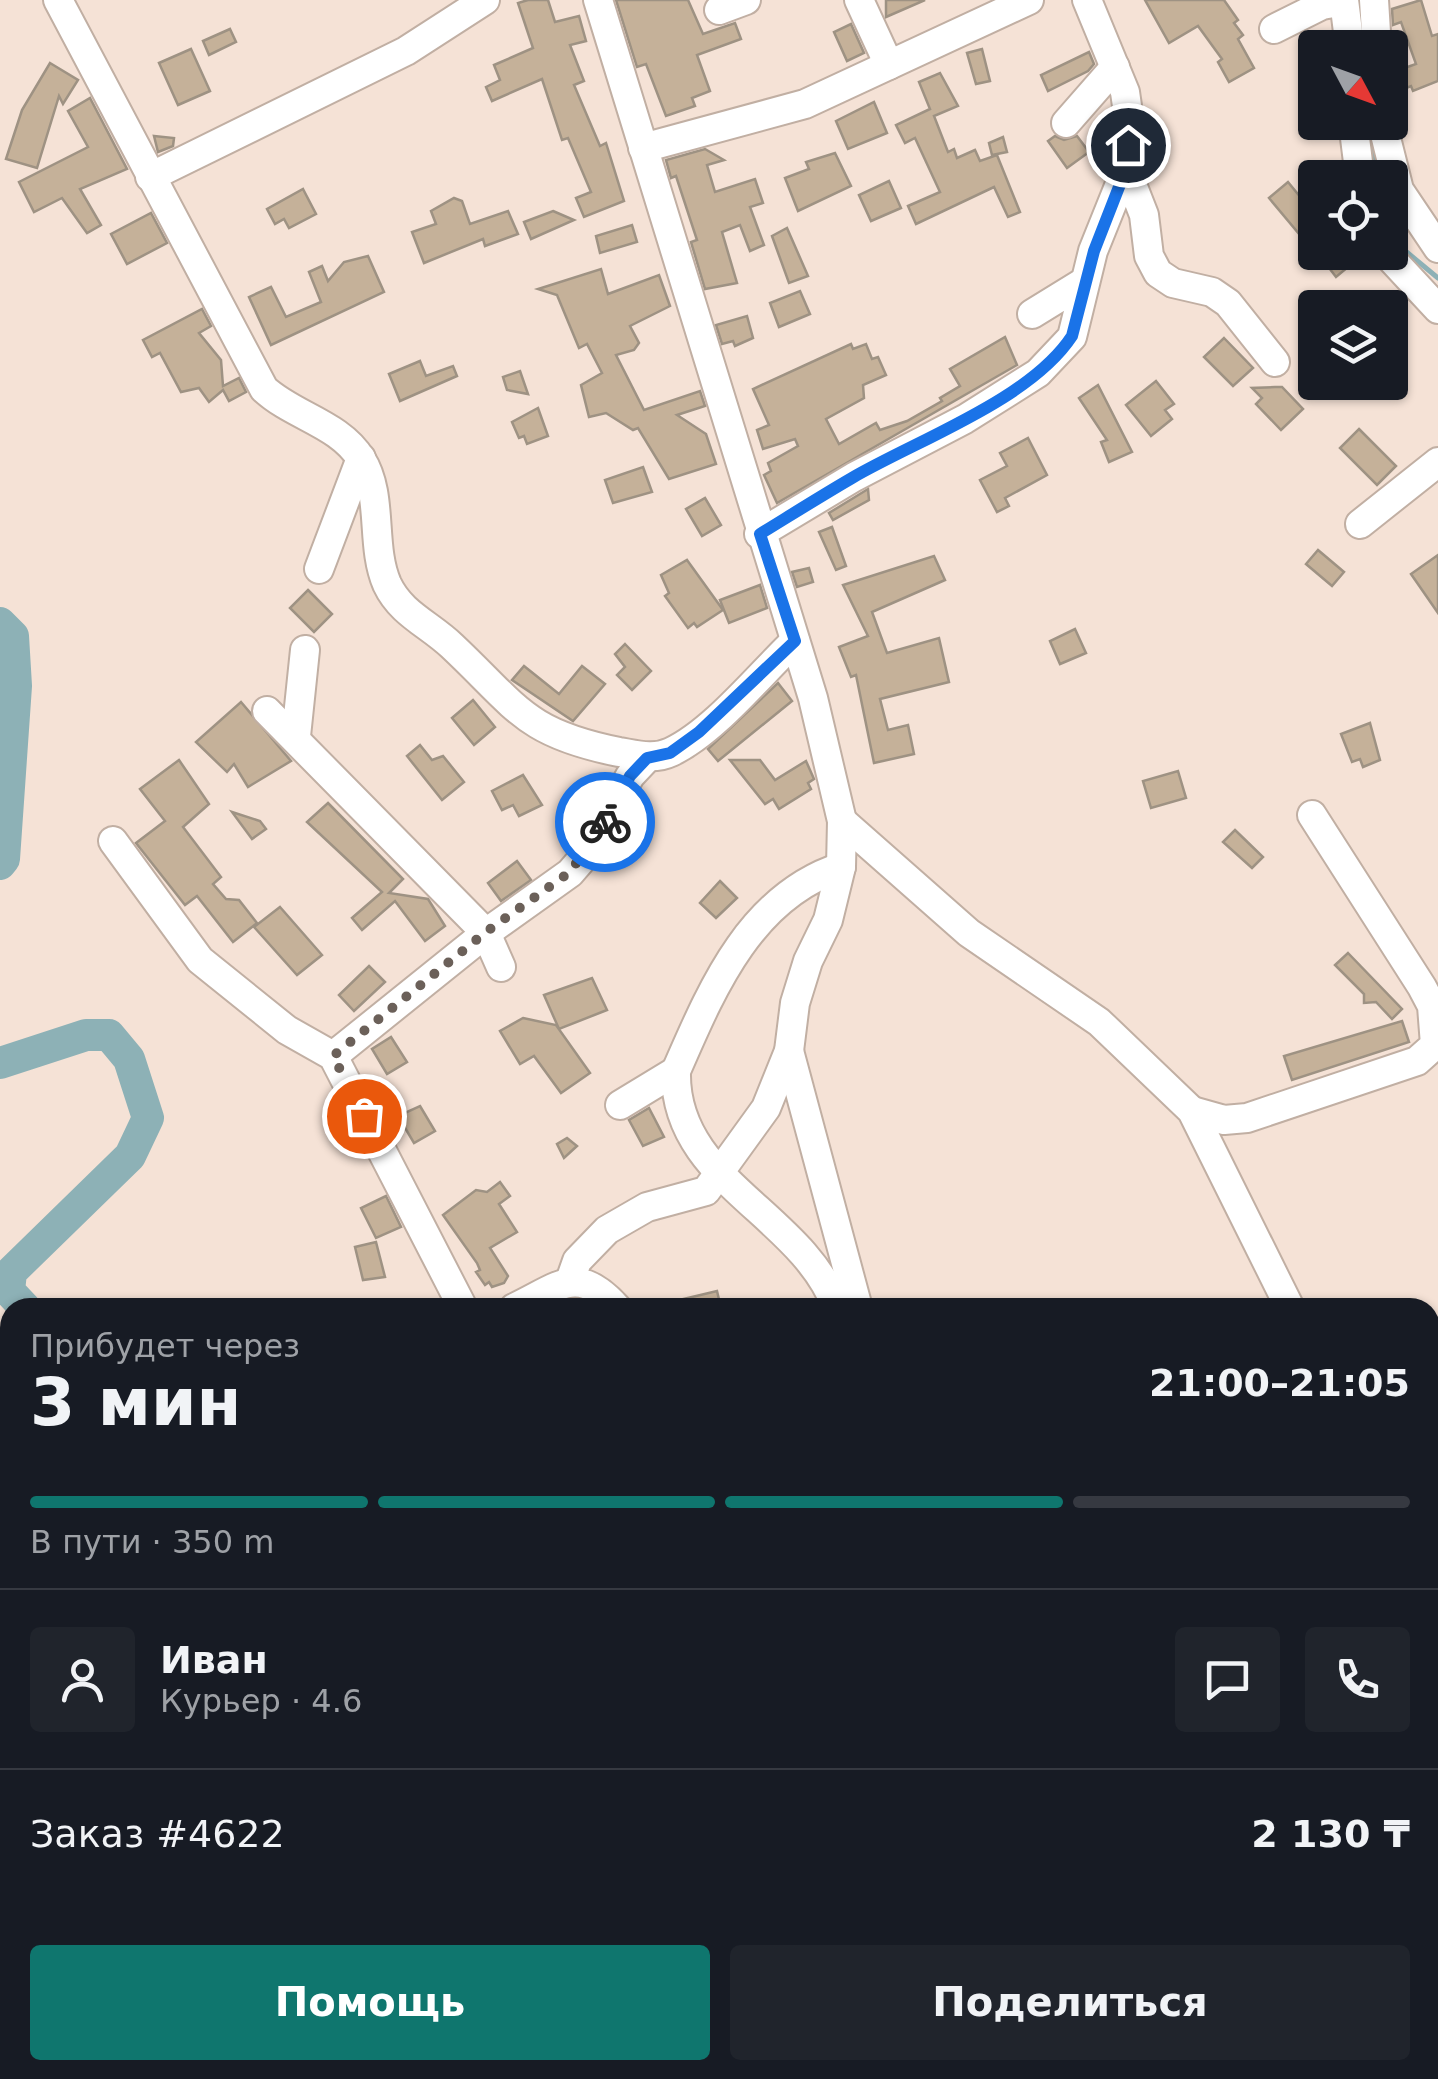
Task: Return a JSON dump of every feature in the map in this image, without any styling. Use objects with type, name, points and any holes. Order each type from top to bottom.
[{"type":"street","points":[[58,0],[264,389],[282,405],[328,428],[361,458],[371,480],[377,551],[388,586],[409,615],[455,649],[530,723],[586,745],[647,758],[670,753],[699,732],[795,641]]},
{"type":"street","points":[[150,178],[406,50],[486,0]]},
{"type":"street","points":[[570,1280],[577,1261],[607,1230],[647,1207],[706,1190],[766,1108],[789,1050],[796,1003],[808,961],[828,920],[841,867],[842,821],[795,641],[598,0]]},
{"type":"street","points":[[719,10],[746,0]]},
{"type":"street","points":[[859,0],[889,65]]},
{"type":"street","points":[[643,148],[806,104],[1029,0]]},
{"type":"street","points":[[760,534],[854,477],[931,439],[1047,365],[1072,336],[1084,282],[1126,169],[1129,120],[1116,66],[1086,0]]},
{"type":"street","points":[[1274,28],[1322,5],[1344,0],[1348,30]]},
{"type":"street","points":[[1374,0],[1376,30]]},
{"type":"street","points":[[1066,123],[1116,66]]},
{"type":"street","points":[[1386,140],[1399,190],[1438,248]]},
{"type":"street","points":[[1126,169],[1144,215],[1149,256],[1158,273],[1173,283],[1212,292],[1228,303],[1276,362]]},
{"type":"street","points":[[1401,270],[1438,309]]},
{"type":"street","points":[[1032,314],[1084,282]]},
{"type":"street","points":[[319,569],[361,458]]},
{"type":"street","points":[[1360,524],[1438,462]]},
{"type":"street","points":[[296,736],[305,650]]},
{"type":"street","points":[[267,710],[486,932],[501,968]]},
{"type":"street","points":[[333,1056],[486,932],[570,872],[589,851],[630,776],[647,758]]},
{"type":"street","points":[[1192,1111],[1224,1120],[1246,1118],[1416,1061],[1435,1045],[1432,1006],[1422,987],[1395,951],[1312,815]]},
{"type":"street","points":[[842,821],[968,933],[1098,1022],[1192,1111],[1285,1298]]},
{"type":"street","points":[[113,841],[200,960],[286,1030],[333,1056],[458,1298]]},
{"type":"street","points":[[831,1298],[806,1253],[719,1174],[683,1126],[676,1071],[732,954],[802,886],[841,867]]},
{"type":"street","points":[[789,1050],[855,1298]]},
{"type":"street","points":[[620,1105],[676,1071]]},
{"type":"street","points":[[534,1298],[570,1280],[588,1282],[606,1298]]},
{"type":"building","points":[[548,0],[555,22],[579,16],[586,41],[570,45],[584,81],[574,85],[600,146],[606,143],[624,201],[584,217],[576,198],[591,192],[568,138],[562,140],[542,79],[492,101],[486,87],[500,80],[494,65],[533,48],[518,3]]},
{"type":"building","points":[[616,0],[688,0],[703,34],[735,23],[741,39],[697,55],[710,91],[692,98],[695,106],[666,116],[646,64],[637,67]]},
{"type":"building","points":[[886,0],[925,0],[886,17]]},
{"type":"building","points":[[1145,0],[1224,0],[1238,20],[1234,23],[1243,35],[1238,39],[1254,68],[1229,82],[1218,62],[1222,59],[1198,26],[1169,43]]},
{"type":"building","points":[[1421,0],[1432,36],[1438,34],[1438,81],[1413,91],[1408,87],[1408,67],[1416,64],[1408,30],[1404,30],[1401,22],[1393,25],[1392,9]]},
{"type":"building","points":[[851,24],[864,53],[847,61],[834,32]]},
{"type":"building","points":[[230,29],[236,42],[209,55],[203,41]]},
{"type":"building","points":[[191,49],[210,91],[178,105],[159,63]]},
{"type":"building","points":[[982,49],[990,81],[976,84],[967,53]]},
{"type":"building","points":[[1089,52],[1094,64],[1088,71],[1048,91],[1041,75]]},
{"type":"building","points":[[50,63],[78,80],[63,104],[59,96],[37,168],[6,159],[22,110]]},
{"type":"building","points":[[940,73],[958,106],[934,116],[948,152],[954,149],[957,158],[975,150],[980,161],[997,155],[1020,212],[1008,217],[994,187],[916,224],[908,206],[940,192],[915,138],[905,143],[896,125],[930,109],[919,82]]},
{"type":"building","points":[[90,98],[127,169],[80,189],[101,225],[87,233],[62,198],[34,212],[19,182],[88,147],[68,111]]},
{"type":"building","points":[[874,102],[887,133],[848,149],[836,121]]},
{"type":"building","points":[[154,136],[174,138],[173,146],[158,152]]},
{"type":"building","points":[[1055,136],[1064,140],[1077,136],[1089,152],[1067,168],[1048,141]]},
{"type":"building","points":[[1003,137],[1007,152],[992,155],[989,143]]},
{"type":"building","points":[[705,149],[724,160],[707,165],[715,192],[755,179],[763,203],[750,207],[764,245],[750,251],[740,225],[722,232],[737,283],[705,289],[691,242],[697,240],[676,176],[671,178],[666,160]]},
{"type":"building","points":[[835,153],[851,186],[798,211],[785,178],[809,169],[806,162]]},
{"type":"building","points":[[889,181],[901,208],[871,221],[859,195]]},
{"type":"building","points":[[1288,182],[1298,194],[1298,233],[1269,198]]},
{"type":"building","points":[[303,189],[316,214],[289,228],[284,219],[275,224],[267,209]]},
{"type":"building","points":[[454,198],[462,201],[470,224],[508,211],[518,234],[485,246],[483,239],[424,263],[412,232],[436,224],[431,211]]},
{"type":"building","points":[[553,211],[574,220],[531,239],[524,222]]},
{"type":"building","points":[[151,213],[167,243],[127,264],[111,234]]},
{"type":"building","points":[[632,225],[637,242],[600,253],[596,236]]},
{"type":"building","points":[[787,228],[808,276],[789,283],[772,236]]},
{"type":"building","points":[[368,256],[384,292],[271,345],[249,297],[271,287],[286,317],[321,302],[309,272],[322,266],[328,281],[344,262]]},
{"type":"building","points":[[601,269],[608,294],[659,275],[670,306],[630,326],[639,343],[634,350],[616,355],[644,410],[700,391],[705,406],[677,415],[706,434],[716,464],[669,479],[638,428],[633,430],[606,413],[589,417],[581,385],[602,373],[587,344],[579,348],[557,295],[538,289]]},
{"type":"building","points":[[800,291],[810,314],[779,327],[770,303]]},
{"type":"building","points":[[202,309],[211,326],[199,333],[221,360],[223,386],[239,378],[246,392],[229,401],[223,390],[209,402],[199,388],[181,392],[160,353],[152,357],[143,340]]},
{"type":"building","points":[[747,316],[753,338],[735,346],[733,341],[722,344],[716,325]]},
{"type":"building","points":[[1005,337],[1017,365],[777,503],[764,475],[771,471],[768,463],[798,446],[795,439],[763,449],[757,430],[769,425],[753,389],[851,344],[853,349],[866,344],[872,359],[878,357],[886,375],[863,385],[864,398],[826,419],[839,444],[876,423],[880,430],[907,421],[942,401],[940,398],[960,386],[950,369]]},
{"type":"building","points":[[1224,338],[1253,368],[1233,386],[1204,357]]},
{"type":"building","points":[[420,361],[426,376],[453,366],[457,376],[400,401],[389,374]]},
{"type":"building","points":[[520,371],[528,394],[507,390],[503,377]]},
{"type":"building","points":[[1156,381],[1174,404],[1165,410],[1172,419],[1151,436],[1126,405]]},
{"type":"building","points":[[1098,385],[1132,452],[1109,462],[1101,442],[1107,440],[1079,398]]},
{"type":"building","points":[[1282,387],[1303,409],[1281,430],[1256,404],[1262,398],[1252,388]]},
{"type":"building","points":[[538,408],[548,436],[527,444],[524,436],[519,438],[512,422]]},
{"type":"building","points":[[1359,429],[1396,466],[1377,485],[1340,448]]},
{"type":"building","points":[[1028,438],[1047,475],[1005,498],[1009,506],[997,512],[980,480],[1007,466],[1000,453]]},
{"type":"building","points":[[643,467],[652,492],[613,503],[605,480]]},
{"type":"building","points":[[868,489],[869,500],[833,520],[829,513]]},
{"type":"building","points":[[705,498],[721,525],[702,536],[686,509]]},
{"type":"building","points":[[832,527],[846,566],[836,570],[819,532]]},
{"type":"building","points":[[1318,550],[1344,572],[1332,586],[1306,564]]},
{"type":"building","points":[[1438,555],[1438,613],[1411,574]]},
{"type":"building","points":[[934,556],[945,580],[872,612],[887,653],[939,638],[949,682],[880,699],[888,730],[908,725],[914,754],[874,763],[856,675],[851,677],[839,647],[868,636],[843,585]]},
{"type":"building","points":[[687,560],[723,610],[697,627],[694,623],[688,628],[665,596],[669,593],[661,575]]},
{"type":"building","points":[[809,568],[813,582],[797,587],[792,572]]},
{"type":"building","points":[[760,585],[767,608],[729,623],[720,600]]},
{"type":"building","points":[[308,590],[332,614],[314,632],[290,608]]},
{"type":"building","points":[[1075,629],[1086,653],[1060,664],[1050,641]]},
{"type":"building","points":[[625,644],[651,671],[632,690],[617,675],[625,667],[615,654]]},
{"type":"building","points":[[524,666],[559,694],[582,666],[605,684],[573,721],[512,680]]},
{"type":"building","points":[[778,683],[792,701],[718,761],[708,749]]},
{"type":"building","points":[[473,700],[495,727],[474,745],[452,718]]},
{"type":"building","points":[[241,702],[291,761],[248,787],[234,764],[227,772],[196,742]]},
{"type":"building","points":[[1370,723],[1380,760],[1363,767],[1360,759],[1352,762],[1341,734]]},
{"type":"building","points":[[420,745],[432,760],[443,756],[464,782],[442,800],[407,756]]},
{"type":"building","points":[[179,760],[209,804],[183,827],[221,877],[213,884],[226,899],[239,900],[257,923],[233,942],[197,896],[185,905],[136,843],[165,821],[140,789]]},
{"type":"building","points":[[730,760],[760,760],[775,780],[806,761],[814,779],[808,783],[811,789],[779,809],[773,799],[765,804]]},
{"type":"building","points":[[1178,771],[1186,798],[1151,808],[1143,781]]},
{"type":"building","points":[[523,775],[542,805],[519,816],[513,805],[502,810],[492,791]]},
{"type":"building","points":[[328,803],[403,879],[389,893],[428,899],[445,926],[425,941],[395,901],[362,930],[352,918],[382,892],[307,822]]},
{"type":"building","points":[[232,812],[260,821],[266,829],[252,839]]},
{"type":"building","points":[[1235,830],[1263,857],[1252,868],[1223,842]]},
{"type":"building","points":[[517,861],[531,880],[501,901],[488,883]]},
{"type":"building","points":[[720,881],[737,898],[716,918],[700,903]]},
{"type":"building","points":[[280,907],[322,955],[297,975],[254,927]]},
{"type":"building","points":[[1348,953],[1402,1009],[1392,1019],[1376,1002],[1364,1003],[1364,994],[1335,965]]},
{"type":"building","points":[[369,966],[385,982],[354,1011],[339,995]]},
{"type":"building","points":[[592,978],[607,1010],[559,1029],[544,995]]},
{"type":"building","points":[[523,1018],[556,1025],[590,1073],[561,1093],[534,1056],[520,1064],[500,1031]]},
{"type":"building","points":[[1402,1021],[1409,1042],[1292,1080],[1284,1056]]},
{"type":"building","points":[[391,1037],[407,1062],[387,1074],[372,1049]]},
{"type":"building","points":[[420,1106],[435,1131],[414,1143],[398,1116]]},
{"type":"building","points":[[649,1108],[664,1137],[643,1146],[629,1120]]},
{"type":"building","points":[[567,1138],[577,1146],[564,1158],[557,1144]]},
{"type":"building","points":[[500,1182],[510,1196],[499,1204],[517,1232],[490,1248],[508,1276],[504,1283],[492,1287],[489,1282],[485,1285],[476,1272],[480,1270],[477,1263],[443,1215],[476,1190],[487,1192]]},
{"type":"building","points":[[386,1196],[401,1227],[376,1238],[361,1208]]},
{"type":"building","points":[[376,1242],[385,1277],[363,1280],[355,1247]]},
{"type":"building","points":[[717,1291],[719,1298],[688,1298]]},
{"type":"waterway","points":[[1371,140],[1373,160]]},
{"type":"waterway","points":[[1408,253],[1438,278]]},
{"type":"waterway","points":[[0,623],[13,636],[16,686],[4,859],[0,864]]},
{"type":"waterway","points":[[0,1063],[86,1035],[109,1035],[129,1059],[148,1118],[130,1156],[11,1272],[9,1291],[16,1298]]},
{"type":"way so far","points":[[364,1116],[333,1056],[486,932],[570,872],[589,851],[605,822]]},
{"type":"route","points":[[605,822],[630,776],[647,758],[670,753],[699,732],[795,641],[760,534],[854,477],[965,419],[1038,372],[1064,349],[1072,336],[1094,251],[1126,169],[1128,145]]}]
